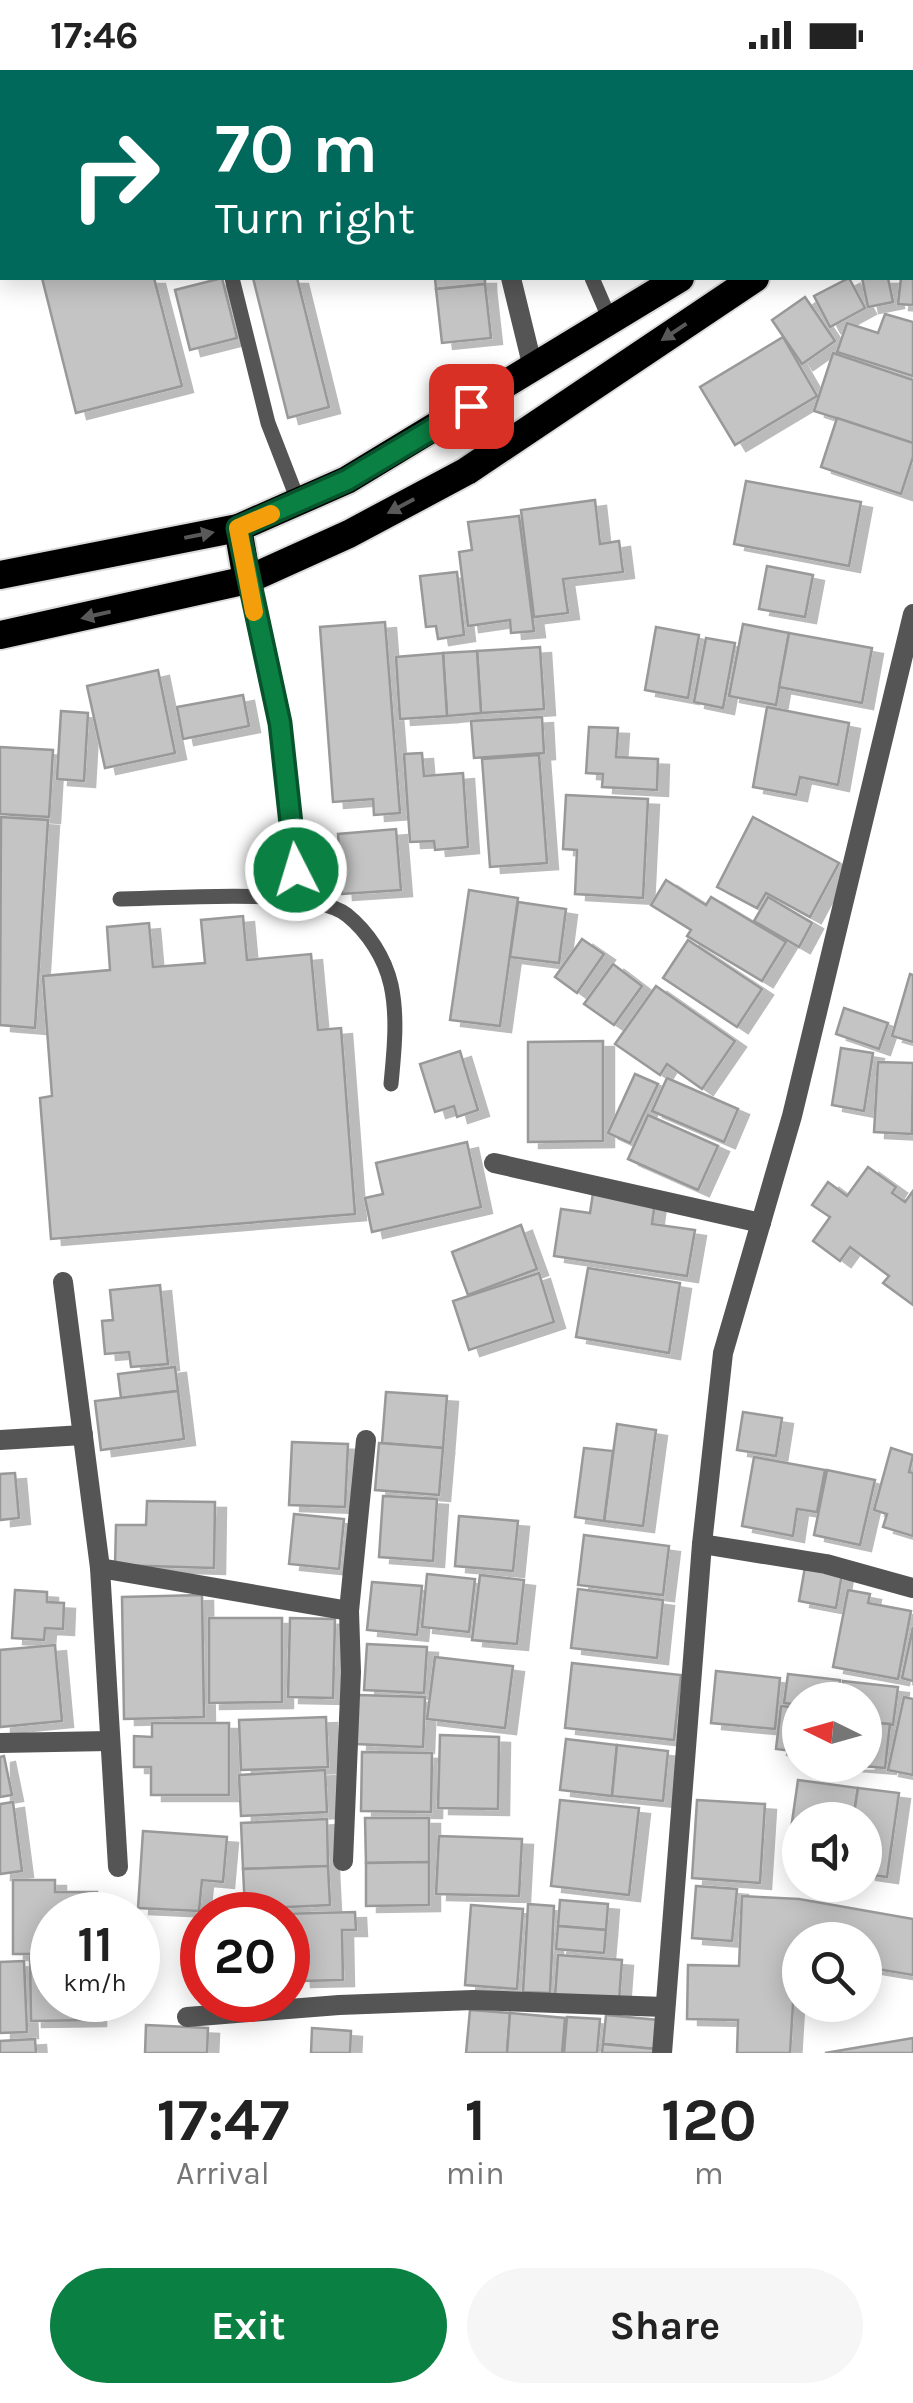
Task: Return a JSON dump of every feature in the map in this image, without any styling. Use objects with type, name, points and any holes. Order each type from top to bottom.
[{"type":"highway","points":[[0,574],[238,528],[299,504],[347,480],[677,280]]},
{"type":"highway","points":[[0,635],[247,580],[349,534],[466,471],[753,280]]},
{"type":"highway","points":[[238,528],[247,580]]},
{"type":"street","points":[[512,280],[533,368]]},
{"type":"street","points":[[662,2053],[702,1544],[722,1353],[792,1116],[913,614]]},
{"type":"street","points":[[494,1163],[761,1223]]},
{"type":"street","points":[[63,1282],[100,1568],[118,1866]]},
{"type":"street","points":[[0,1440],[82,1435]]},
{"type":"street","points":[[343,1861],[350,1611],[366,1440]]},
{"type":"street","points":[[702,1544],[826,1564],[913,1588]]},
{"type":"street","points":[[100,1568],[350,1611]]},
{"type":"street","points":[[0,1742],[109,1740]]},
{"type":"street","points":[[310,2007],[473,2000],[664,2007]]},
{"type":"lane","points":[[232,280],[268,422],[299,504]]},
{"type":"lane","points":[[593,280],[611,322]]},
{"type":"lane","points":[[247,580],[280,723],[298,898]]},
{"type":"lane","points":[[120,899],[298,898],[344,913],[373,943],[391,986],[395,1032],[392,1084]]},
{"type":"building","points":[[43,280],[155,280],[182,386],[76,413]]},
{"type":"building","points":[[222,280],[237,338],[190,350],[175,290]]},
{"type":"building","points":[[254,280],[297,280],[329,407],[288,418]]},
{"type":"building","points":[[435,280],[485,280],[485,284],[436,289]]},
{"type":"building","points":[[850,280],[865,308],[830,327],[814,296]]},
{"type":"building","points":[[862,280],[888,280],[893,302],[868,307]]},
{"type":"building","points":[[901,280],[913,280],[913,305],[898,304]]},
{"type":"building","points":[[485,284],[491,338],[442,343],[436,289]]},
{"type":"building","points":[[805,297],[835,341],[802,364],[772,320]]},
{"type":"building","points":[[885,314],[913,322],[913,376],[837,352],[847,323],[878,333]]},
{"type":"building","points":[[783,337],[817,396],[735,445],[700,387]]},
{"type":"building","points":[[833,353],[913,380],[913,443],[814,411]]},
{"type":"building","points":[[837,418],[913,443],[913,457],[901,494],[821,467]]},
{"type":"building","points":[[746,481],[861,502],[849,566],[734,544]]},
{"type":"building","points":[[595,500],[600,544],[619,541],[623,572],[563,579],[568,613],[534,617],[521,510]]},
{"type":"building","points":[[519,516],[534,631],[511,633],[510,620],[468,626],[459,552],[472,550],[468,522]]},
{"type":"building","points":[[767,566],[813,575],[805,617],[759,609]]},
{"type":"building","points":[[457,572],[464,635],[438,639],[436,626],[426,627],[420,576]]},
{"type":"building","points":[[385,622],[400,813],[374,815],[373,799],[333,802],[320,627]]},
{"type":"building","points":[[743,624],[789,633],[776,705],[729,696]]},
{"type":"building","points":[[656,627],[699,635],[688,698],[645,690]]},
{"type":"building","points":[[789,633],[872,648],[862,703],[779,687]]},
{"type":"building","points":[[706,638],[735,643],[723,708],[694,702]]},
{"type":"building","points":[[540,647],[544,709],[481,713],[477,651]]},
{"type":"building","points":[[477,651],[481,713],[447,716],[443,653]]},
{"type":"building","points":[[443,653],[447,716],[400,719],[396,657]]},
{"type":"building","points":[[158,670],[175,753],[105,768],[87,686]]},
{"type":"building","points":[[243,695],[249,726],[183,739],[177,707]]},
{"type":"building","points":[[767,707],[849,723],[838,785],[800,777],[796,795],[753,787]]},
{"type":"building","points":[[61,711],[88,713],[84,781],[57,779]]},
{"type":"building","points":[[542,717],[544,753],[474,758],[471,721]]},
{"type":"building","points":[[589,727],[618,728],[616,757],[658,759],[657,790],[602,787],[603,774],[586,773]]},
{"type":"building","points":[[0,747],[53,750],[49,817],[0,814]]},
{"type":"building","points":[[422,753],[424,776],[463,773],[468,847],[435,850],[434,841],[410,842],[404,754]]},
{"type":"building","points":[[539,755],[547,863],[490,867],[482,759]]},
{"type":"building","points":[[566,795],[648,799],[643,898],[575,894],[577,850],[563,849]]},
{"type":"building","points":[[1,817],[48,820],[35,1028],[0,1025]]},
{"type":"building","points":[[753,817],[839,863],[810,917],[766,893],[757,908],[717,887]]},
{"type":"building","points":[[396,829],[401,890],[342,894],[338,834]]},
{"type":"building","points":[[666,880],[706,905],[711,897],[786,942],[762,981],[687,936],[691,930],[651,905]]},
{"type":"building","points":[[469,890],[518,898],[500,1026],[450,1020]]},
{"type":"building","points":[[768,897],[812,923],[799,947],[754,921]]},
{"type":"building","points":[[518,902],[566,909],[559,963],[510,957]]},
{"type":"building","points":[[243,916],[247,960],[311,954],[318,1030],[341,1028],[355,1214],[51,1239],[40,1098],[52,1096],[43,976],[110,970],[107,927],[149,923],[153,967],[205,963],[201,920]]},
{"type":"building","points":[[582,939],[604,954],[577,993],[555,977]]},
{"type":"building","points":[[688,940],[762,989],[737,1027],[663,978]]},
{"type":"building","points":[[613,964],[642,986],[614,1025],[584,1004]]},
{"type":"building","points":[[910,974],[913,975],[913,1042],[892,1036]]},
{"type":"building","points":[[656,986],[735,1041],[702,1089],[667,1064],[660,1075],[615,1044]]},
{"type":"building","points":[[844,1008],[888,1023],[879,1049],[836,1034]]},
{"type":"building","points":[[603,1041],[603,1141],[528,1142],[528,1042]]},
{"type":"building","points":[[841,1048],[873,1053],[864,1111],[832,1105]]},
{"type":"building","points":[[460,1051],[478,1110],[457,1117],[454,1106],[435,1112],[420,1064]]},
{"type":"building","points":[[878,1062],[913,1063],[912,1134],[874,1132]]},
{"type":"building","points":[[635,1074],[658,1084],[630,1143],[608,1133]]},
{"type":"building","points":[[667,1078],[738,1109],[724,1142],[652,1111]]},
{"type":"building","points":[[648,1115],[718,1146],[698,1190],[628,1159]]},
{"type":"building","points":[[467,1142],[481,1207],[372,1232],[365,1198],[383,1194],[376,1163]]},
{"type":"building","points":[[868,1167],[896,1187],[892,1193],[905,1202],[913,1191],[913,1305],[883,1283],[889,1276],[850,1247],[840,1261],[813,1241],[830,1217],[812,1205],[828,1182],[847,1196]]},
{"type":"building","points":[[593,1193],[655,1202],[652,1224],[695,1230],[687,1276],[554,1256],[561,1209],[590,1213]]},
{"type":"building","points":[[521,1225],[537,1269],[468,1295],[452,1252]]},
{"type":"building","points":[[588,1268],[680,1283],[669,1353],[576,1337]]},
{"type":"building","points":[[539,1273],[554,1322],[469,1350],[453,1301]]},
{"type":"building","points":[[160,1285],[168,1364],[131,1367],[129,1352],[105,1354],[102,1321],[113,1320],[110,1290]]},
{"type":"building","points":[[175,1367],[178,1391],[121,1398],[118,1374]]},
{"type":"building","points":[[178,1391],[184,1439],[101,1450],[95,1401]]},
{"type":"building","points":[[386,1392],[447,1396],[443,1448],[382,1443]]},
{"type":"building","points":[[743,1412],[782,1418],[776,1456],[737,1450]]},
{"type":"building","points":[[617,1424],[656,1430],[643,1526],[604,1521]]},
{"type":"building","points":[[292,1442],[348,1444],[345,1507],[289,1505]]},
{"type":"building","points":[[379,1443],[443,1448],[439,1495],[375,1490]]},
{"type":"building","points":[[584,1448],[613,1451],[604,1521],[575,1517]]},
{"type":"building","points":[[891,1448],[913,1455],[909,1472],[913,1473],[913,1536],[883,1527],[887,1514],[874,1510]]},
{"type":"building","points":[[754,1457],[825,1470],[817,1512],[797,1509],[793,1536],[742,1526]]},
{"type":"building","points":[[827,1470],[875,1480],[860,1545],[814,1535]]},
{"type":"building","points":[[15,1473],[19,1518],[0,1520],[0,1474]]},
{"type":"building","points":[[383,1496],[437,1499],[433,1561],[379,1557]]},
{"type":"building","points":[[147,1501],[215,1502],[214,1568],[115,1565],[116,1525],[146,1525]]},
{"type":"building","points":[[294,1514],[344,1519],[339,1569],[289,1564]]},
{"type":"building","points":[[459,1516],[518,1521],[513,1571],[455,1566]]},
{"type":"building","points":[[584,1535],[669,1546],[663,1595],[578,1585]]},
{"type":"building","points":[[805,1567],[842,1574],[836,1608],[799,1601]]},
{"type":"building","points":[[427,1574],[475,1579],[469,1632],[422,1627]]},
{"type":"building","points":[[480,1575],[524,1580],[517,1644],[472,1640]]},
{"type":"building","points":[[372,1582],[422,1586],[417,1635],[367,1630]]},
{"type":"building","points":[[578,1589],[663,1600],[657,1658],[571,1648]]},
{"type":"building","points":[[15,1590],[47,1592],[47,1602],[64,1603],[63,1629],[45,1628],[44,1640],[12,1638]]},
{"type":"building","points":[[848,1590],[870,1594],[868,1603],[911,1611],[898,1679],[833,1667]]},
{"type":"building","points":[[202,1595],[204,1717],[124,1719],[122,1597]]},
{"type":"building","points":[[209,1618],[282,1618],[282,1702],[209,1703]]},
{"type":"building","points":[[290,1618],[335,1619],[333,1698],[288,1697]]},
{"type":"building","points":[[913,1627],[913,1681],[902,1678]]},
{"type":"building","points":[[367,1644],[427,1647],[424,1693],[364,1690]]},
{"type":"building","points":[[55,1645],[62,1721],[0,1727],[0,1650]]},
{"type":"building","points":[[435,1657],[513,1666],[505,1728],[427,1719]]},
{"type":"building","points":[[572,1663],[681,1675],[674,1740],[565,1728]]},
{"type":"building","points":[[716,1671],[780,1678],[775,1729],[711,1723]]},
{"type":"building","points":[[788,1674],[840,1680],[840,1682],[787,1682]]},
{"type":"building","points":[[882,1685],[898,1687],[893,1725],[882,1724]]},
{"type":"building","points":[[358,1695],[425,1697],[423,1747],[356,1744]]},
{"type":"building","points":[[904,1697],[913,1699],[913,1775],[888,1770]]},
{"type":"building","points":[[781,1706],[782,1706],[782,1750],[776,1749]]},
{"type":"building","points":[[326,1717],[328,1767],[241,1770],[239,1720]]},
{"type":"building","points":[[152,1723],[229,1723],[229,1795],[151,1795],[151,1767],[134,1767],[134,1736],[152,1737]]},
{"type":"building","points":[[882,1723],[890,1724],[882,1768]]},
{"type":"building","points":[[440,1735],[499,1737],[498,1809],[438,1808]]},
{"type":"building","points":[[566,1739],[617,1745],[612,1796],[560,1790]]},
{"type":"building","points":[[617,1745],[668,1751],[663,1801],[612,1796]]},
{"type":"building","points":[[362,1752],[432,1753],[431,1812],[361,1811]]},
{"type":"building","points":[[4,1756],[12,1795],[0,1797],[0,1757]]},
{"type":"building","points":[[325,1770],[327,1812],[241,1816],[239,1775]]},
{"type":"building","points":[[798,1782],[858,1788],[856,1802],[795,1802]]},
{"type":"building","points":[[858,1788],[899,1793],[887,1877],[882,1876],[882,1802],[856,1802]]},
{"type":"building","points":[[560,1800],[639,1808],[629,1895],[551,1886]]},
{"type":"building","points":[[697,1800],[765,1804],[760,1883],[692,1878]]},
{"type":"building","points":[[13,1802],[22,1871],[0,1874],[0,1804]]},
{"type":"building","points":[[365,1818],[429,1818],[429,1862],[366,1863]]},
{"type":"building","points":[[327,1819],[328,1866],[243,1869],[241,1823]]},
{"type":"building","points":[[143,1831],[227,1837],[223,1882],[202,1880],[201,1892],[180,1892],[180,1910],[160,1909],[160,1892],[139,1892]]},
{"type":"building","points":[[439,1836],[522,1839],[519,1896],[436,1894]]},
{"type":"building","points":[[429,1862],[429,1905],[366,1906],[366,1863]]},
{"type":"building","points":[[328,1866],[330,1905],[310,1906],[310,1892],[244,1892],[243,1869]]},
{"type":"building","points":[[13,1880],[55,1880],[55,1892],[30,1892],[30,1954],[13,1954]]},
{"type":"building","points":[[696,1886],[737,1889],[732,1941],[692,1938]]},
{"type":"building","points":[[742,1896],[816,1902],[913,1919],[913,1975],[882,1970],[882,1922],[782,1922],[782,2022],[792,2022],[790,2053],[737,2053],[738,2020],[687,2019],[688,1965],[739,1966]]},
{"type":"building","points":[[560,1900],[608,1904],[606,1930],[558,1926]]},
{"type":"building","points":[[528,1904],[554,1906],[550,1993],[523,1992]]},
{"type":"building","points":[[471,1905],[523,1909],[517,1989],[465,1985]]},
{"type":"building","points":[[355,1912],[356,1930],[342,1930],[343,1980],[310,1981],[310,1913]]},
{"type":"building","points":[[558,1926],[606,1930],[604,1953],[556,1949]]},
{"type":"building","points":[[558,1955],[622,1960],[619,2001],[555,1996]]},
{"type":"building","points":[[24,1961],[27,2032],[0,2033],[0,1962]]},
{"type":"building","points":[[470,2010],[510,2013],[507,2053],[466,2053]]},
{"type":"building","points":[[510,2013],[565,2018],[562,2053],[507,2053]]},
{"type":"building","points":[[606,2015],[658,2020],[656,2049],[603,2044]]},
{"type":"building","points":[[567,2017],[600,2019],[597,2053],[564,2053]]},
{"type":"building","points":[[146,2025],[208,2028],[207,2053],[145,2053]]},
{"type":"building","points":[[312,2028],[351,2031],[350,2053],[311,2053]]},
{"type":"building","points":[[913,2038],[913,2053],[825,2053]]},
{"type":"building","points":[[35,2039],[36,2053],[0,2053],[0,2041]]},
{"type":"building","points":[[603,2044],[656,2049],[655,2053],[602,2053]]},
{"type":"slow traffic","points":[[254,612],[238,528],[271,514]]},
{"type":"route","points":[[296,870],[280,723],[238,528],[347,480],[471,406]]}]
